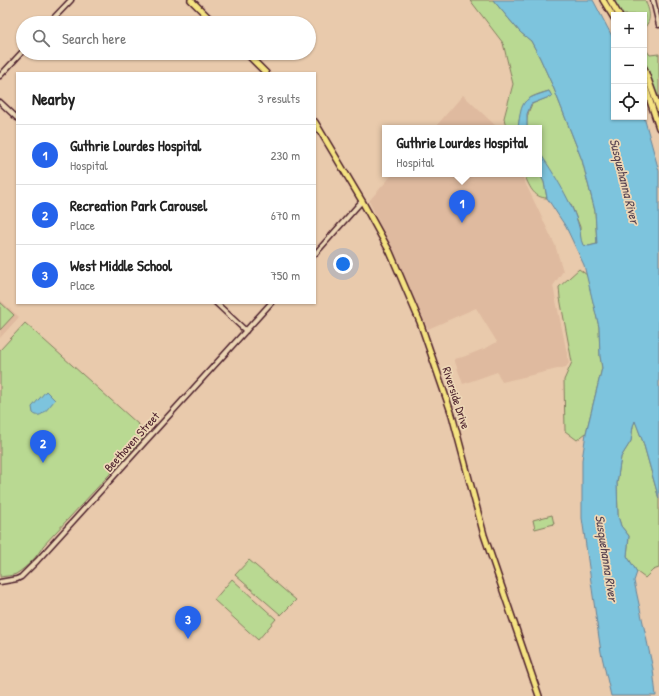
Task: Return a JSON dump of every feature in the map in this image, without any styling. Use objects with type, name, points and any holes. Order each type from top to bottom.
[{"type":"main road","points":[[191,0],[207,16]]},
{"type":"main road","points":[[604,0],[611,13]]},
{"type":"main road","points":[[610,0],[616,12]]},
{"type":"main road","points":[[253,60],[265,72]]},
{"type":"main road","points":[[647,76],[659,109]]},
{"type":"main road","points":[[644,84],[659,128]]},
{"type":"main road","name":"Riverside Drive","points":[[316,124],[362,201],[395,263],[420,322],[452,415],[484,535],[539,696]]},
{"type":"street","points":[[55,16],[70,0]]},
{"type":"street","points":[[652,0],[659,25]]},
{"type":"street","points":[[0,76],[16,59]]},
{"type":"street","points":[[0,102],[16,117]]},
{"type":"street","points":[[316,253],[362,201]]},
{"type":"street","points":[[217,304],[246,330]]},
{"type":"street","name":"Beethoven Street","points":[[0,582],[21,577],[37,561],[270,304]]},
{"type":"shaded area","points":[[463,95],[495,125],[437,125]]},
{"type":"shaded area","points":[[390,177],[522,177],[555,245],[563,271],[553,286],[569,363],[566,367],[502,382],[497,372],[463,384],[454,359],[486,348],[497,342],[476,308],[428,329],[369,201]]},
{"type":"shaded area","points":[[0,300],[19,317],[0,338]]},
{"type":"green space","points":[[470,0],[493,0],[520,32],[531,41],[540,58],[582,160],[595,211],[597,244],[589,246],[582,245],[580,238],[580,227],[572,207],[542,157],[542,125],[527,125],[529,110],[532,104],[551,96],[549,91],[534,96],[525,102],[519,125],[505,125],[504,118],[513,84],[503,43]]},
{"type":"green space","points":[[614,0],[645,0],[649,11],[649,21],[647,25],[647,12],[620,12]]},
{"type":"green space","points":[[647,51],[650,55],[659,54],[659,100],[647,69]]},
{"type":"green space","points":[[526,177],[542,177],[547,198],[538,196]]},
{"type":"green space","points":[[579,269],[587,275],[599,327],[602,368],[586,433],[577,440],[565,431],[564,380],[572,362],[559,287]]},
{"type":"green space","points":[[0,302],[14,315],[0,330]]},
{"type":"green space","points":[[25,323],[148,433],[43,546],[31,562],[16,574],[0,577],[0,350]]},
{"type":"green space","points":[[635,420],[643,442],[659,499],[659,568],[653,570],[645,578],[637,572],[627,556],[629,536],[621,526],[618,516],[617,483],[621,457],[631,441]]},
{"type":"green space","points":[[552,515],[554,524],[535,529],[533,520]]},
{"type":"green space","points":[[249,560],[296,600],[281,615],[235,575]]},
{"type":"green space","points":[[232,579],[276,619],[258,640],[214,600]]},
{"type":"water","name":"Susquehanna River","points":[[493,0],[593,0],[611,34],[611,120],[645,120],[659,171],[659,499],[643,442],[635,421],[631,441],[621,457],[617,483],[618,516],[621,526],[629,536],[627,556],[637,572],[634,581],[653,669],[656,696],[611,696],[601,652],[582,518],[582,460],[586,433],[602,368],[599,327],[584,265],[566,227],[547,198],[542,177],[542,157],[568,199],[579,227],[583,245],[589,246],[597,244],[595,211],[582,160],[554,89],[531,41],[520,32]]},
{"type":"water","points":[[549,91],[552,96],[531,104],[527,114],[527,125],[519,125],[522,106],[533,96]]},
{"type":"water","points":[[46,391],[55,400],[45,412],[36,415],[33,413],[32,407]]},
{"type":"place","name":"Guthrie Lourdes Hospital","points":[[462,223]]},
{"type":"place","name":"Recreation Park Carousel","points":[[43,463]]},
{"type":"place","name":"West Middle School","points":[[188,639]]}]
